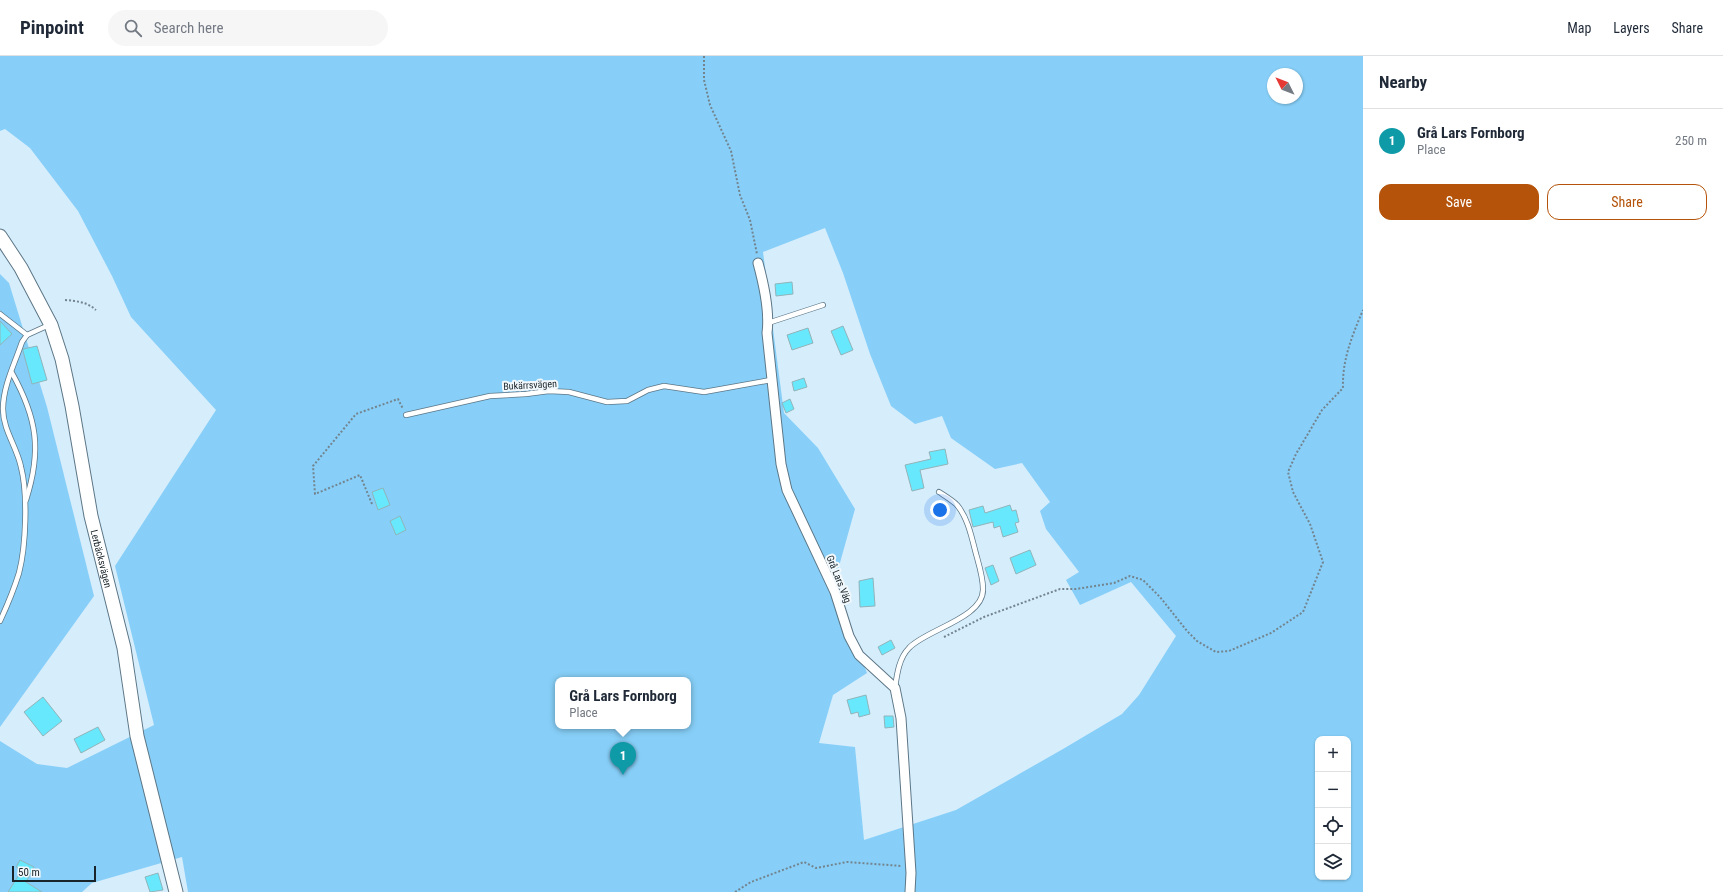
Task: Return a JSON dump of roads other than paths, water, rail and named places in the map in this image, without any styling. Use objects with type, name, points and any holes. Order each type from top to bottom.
[{"type":"street","name":"Lerbäcksvägen","points":[[0,236],[21,268],[50,325],[62,359],[72,406],[91,516],[122,638],[137,736],[176,892]]},
{"type":"street","name":"Grå Lars Väg","points":[[758,263],[763,280],[768,323],[767,333],[771,380],[781,464],[787,490],[835,592],[849,636],[859,655],[895,688]]},
{"type":"street","points":[[895,688],[901,718],[911,867],[910,892]]},
{"type":"lane","points":[[768,323],[823,306]]},
{"type":"lane","points":[[0,314],[28,335]]},
{"type":"lane","points":[[0,621],[19,572],[24,533],[25,502],[21,467],[6,428],[2,396],[22,342],[28,335],[50,325]]},
{"type":"lane","points":[[12,372],[30,409],[36,441],[33,475],[25,502]]},
{"type":"lane","name":"Bukärrsvägen","points":[[406,415],[490,396],[549,391],[569,392],[607,402],[627,401],[648,390],[664,386],[704,392],[771,380]]},
{"type":"lane","points":[[895,688],[899,666],[909,647],[916,641],[970,611],[978,602],[983,590],[971,533],[964,516],[956,504],[939,492]]},
{"type":"place","name":"Grå Lars Fornborg","points":[[623,775]]}]
